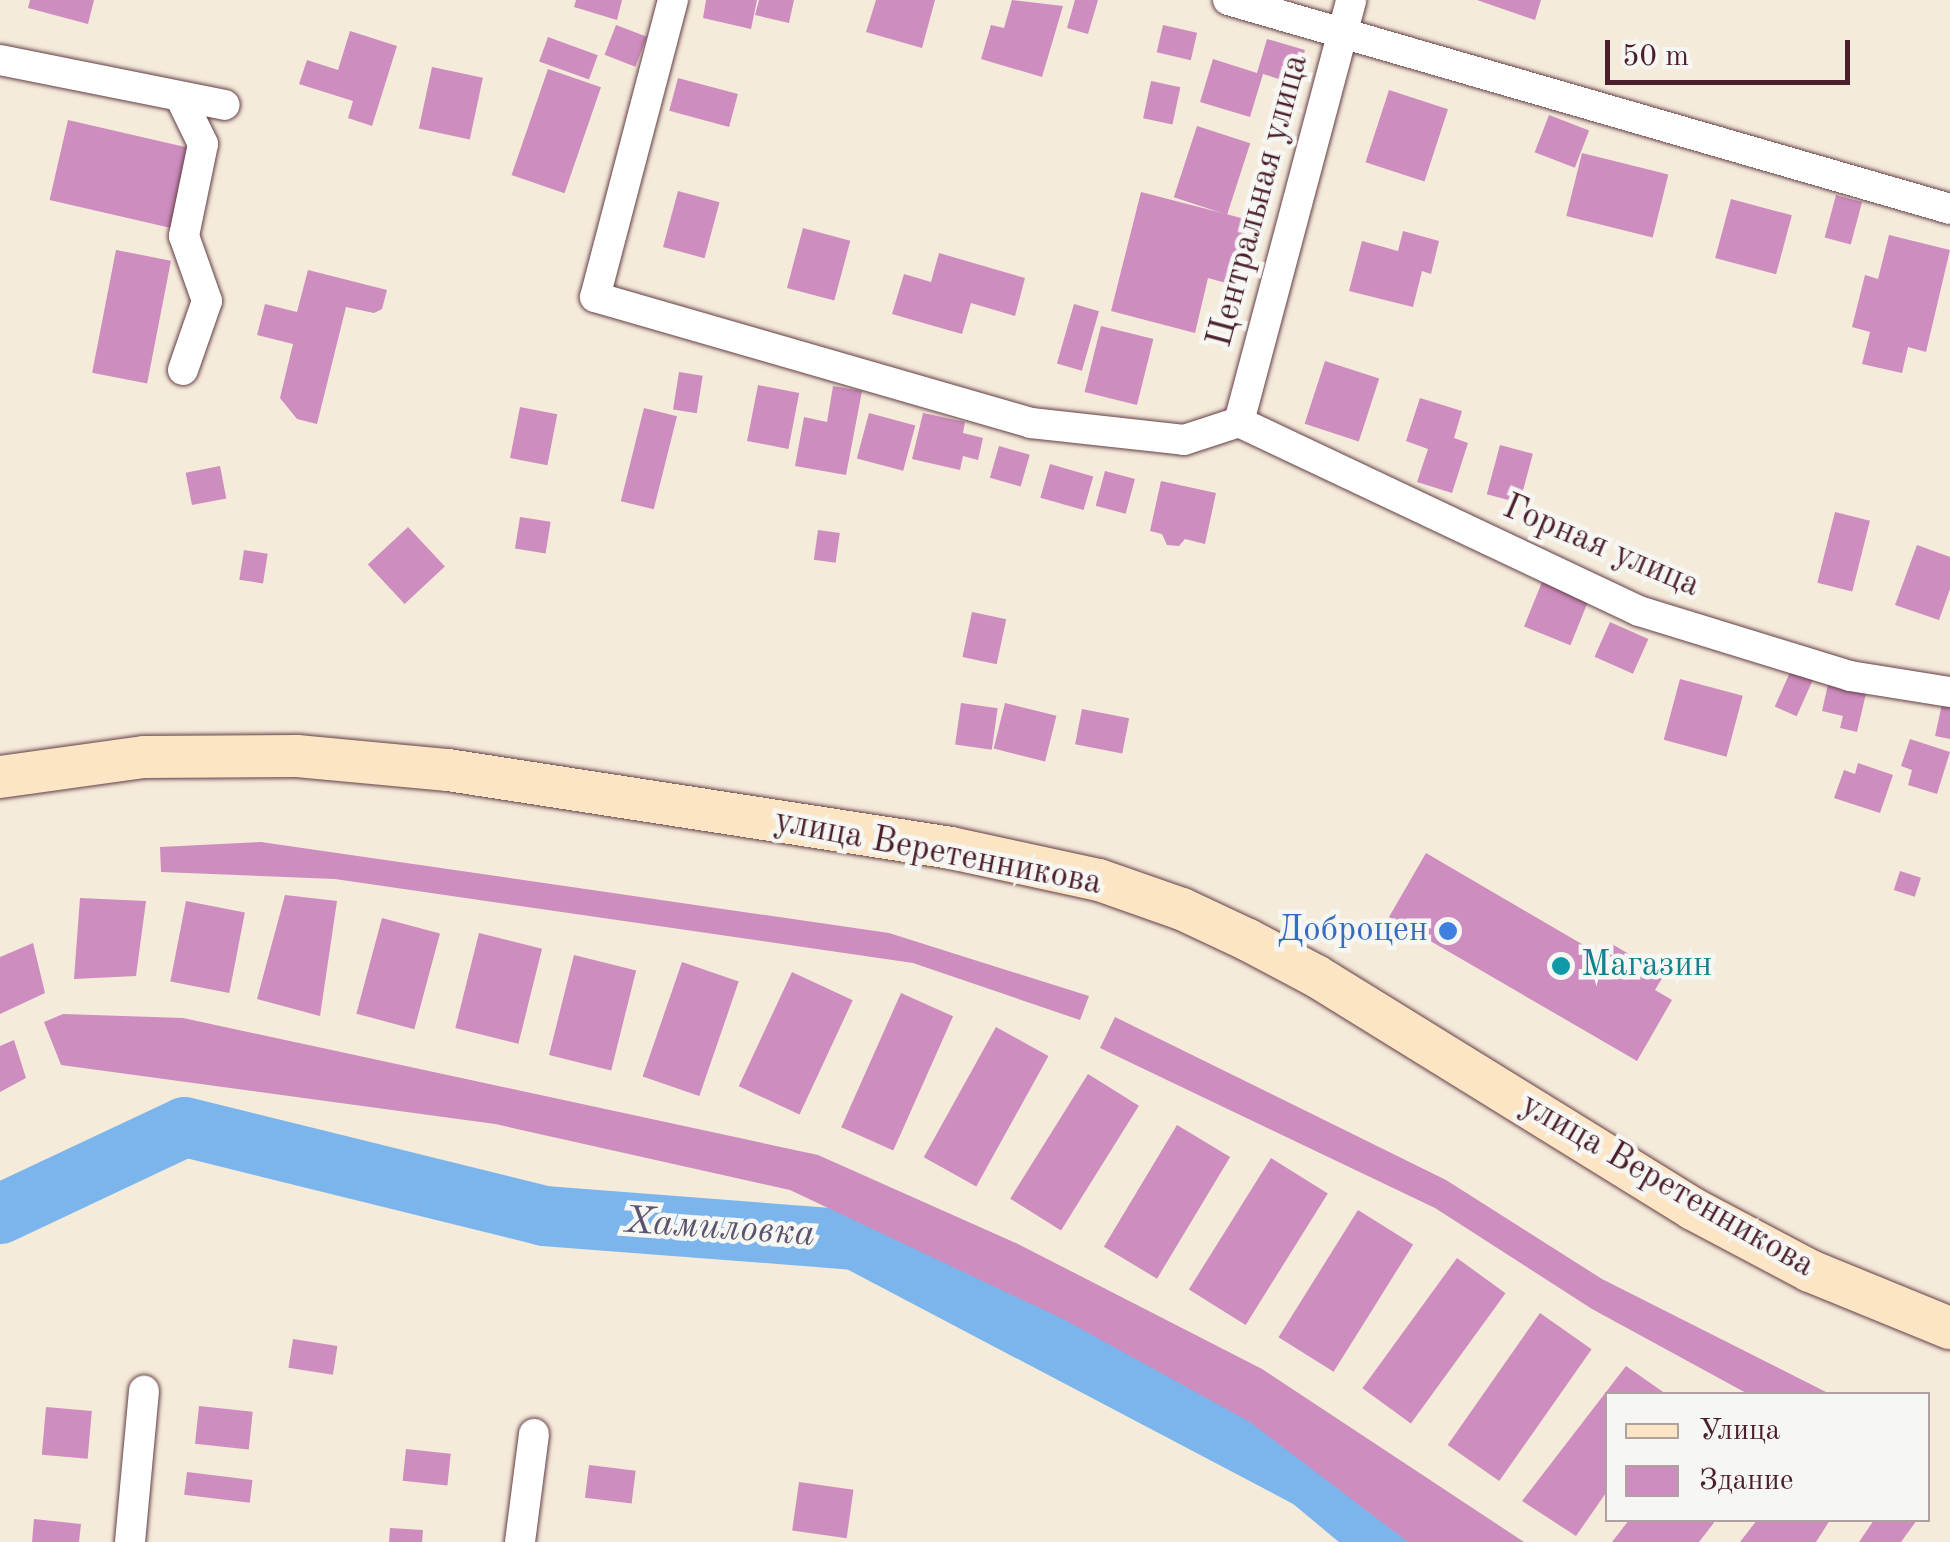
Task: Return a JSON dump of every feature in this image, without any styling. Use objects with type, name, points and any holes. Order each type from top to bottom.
[{"type":"main road","name":"улица Веретенникова","points":[[0,777],[144,757],[297,756],[448,770],[950,848],[1099,880],[1182,908],[1248,940],[1333,986],[1693,1210],[1810,1272],[1950,1328]]},
{"type":"street","points":[[673,0],[595,298],[1031,423],[1184,440],[1239,422]]},
{"type":"street","points":[[1228,0],[1342,30],[1950,210]]},
{"type":"street","name":"Центральная улица","points":[[1239,422],[1350,0]]},
{"type":"street","points":[[0,60],[225,105]]},
{"type":"street","points":[[181,99],[203,144],[184,236],[206,300],[183,370]]},
{"type":"street","name":"Горная улица","points":[[1239,422],[1639,611],[1850,676],[1950,692]]},
{"type":"street","points":[[130,1542],[144,1391]]},
{"type":"street","points":[[520,1542],[534,1434]]},
{"type":"building","points":[[30,0],[94,0],[88,24],[28,8]]},
{"type":"building","points":[[576,0],[622,0],[617,20],[574,7]]},
{"type":"building","points":[[706,0],[757,0],[751,29],[703,18]]},
{"type":"building","points":[[759,0],[794,0],[789,23],[755,15]]},
{"type":"building","points":[[876,0],[935,0],[922,48],[866,32]]},
{"type":"building","points":[[1012,0],[1063,6],[1042,77],[981,59],[991,25],[1004,28]]},
{"type":"building","points":[[1075,0],[1098,0],[1088,34],[1067,28]]},
{"type":"building","points":[[1477,0],[1541,0],[1535,20]]},
{"type":"building","points":[[616,25],[647,37],[635,67],[605,55]]},
{"type":"building","points":[[1163,25],[1197,33],[1191,60],[1157,52]]},
{"type":"building","points":[[350,31],[397,46],[372,126],[348,118],[353,101],[299,84],[307,60],[338,70]]},
{"type":"building","points":[[548,37],[598,55],[589,80],[539,61]]},
{"type":"building","points":[[1267,39],[1305,50],[1295,84],[1263,74],[1250,117],[1200,102],[1213,59],[1257,73]]},
{"type":"building","points":[[432,67],[483,78],[470,139],[419,129]]},
{"type":"building","points":[[548,69],[601,87],[564,193],[512,175]]},
{"type":"building","points":[[678,78],[738,94],[729,127],[669,111]]},
{"type":"building","points":[[1151,81],[1180,87],[1172,124],[1143,118]]},
{"type":"building","points":[[1389,90],[1448,109],[1424,181],[1366,162]]},
{"type":"building","points":[[1549,115],[1589,130],[1575,168],[1535,152]]},
{"type":"building","points":[[68,120],[193,149],[174,229],[50,200]]},
{"type":"building","points":[[1197,126],[1250,143],[1227,215],[1174,197]]},
{"type":"building","points":[[1582,153],[1668,175],[1653,238],[1566,216]]},
{"type":"building","points":[[678,191],[720,202],[705,258],[663,247]]},
{"type":"building","points":[[1141,192],[1249,220],[1233,285],[1208,278],[1195,333],[1111,311]]},
{"type":"building","points":[[1836,195],[1862,202],[1851,244],[1825,238]]},
{"type":"building","points":[[1731,199],[1792,215],[1776,274],[1715,258]]},
{"type":"building","points":[[803,228],[850,241],[834,301],[787,288]]},
{"type":"building","points":[[1403,231],[1439,241],[1431,274],[1422,271],[1413,307],[1349,291],[1362,241],[1398,251]]},
{"type":"building","points":[[1889,235],[1950,250],[1926,352],[1908,347],[1902,373],[1862,364],[1870,332],[1852,327],[1865,275],[1878,279]]},
{"type":"building","points":[[116,250],[171,261],[147,383],[92,373]]},
{"type":"building","points":[[939,253],[1025,278],[1015,316],[971,303],[962,334],[892,314],[904,274],[931,282]]},
{"type":"building","points":[[308,270],[387,290],[382,309],[374,313],[346,307],[317,424],[297,419],[280,398],[293,344],[257,335],[265,304],[297,312]]},
{"type":"building","points":[[1074,304],[1099,311],[1082,371],[1057,364]]},
{"type":"building","points":[[1101,326],[1153,339],[1137,405],[1085,392]]},
{"type":"building","points":[[1325,361],[1379,379],[1359,441],[1305,424]]},
{"type":"building","points":[[679,372],[703,376],[697,413],[673,410]]},
{"type":"building","points":[[758,385],[799,393],[788,449],[747,441]]},
{"type":"building","points":[[833,386],[862,391],[846,475],[795,466],[804,417],[827,422]]},
{"type":"building","points":[[1420,398],[1462,411],[1454,438],[1468,443],[1452,493],[1417,482],[1428,449],[1406,441]]},
{"type":"building","points":[[520,407],[557,414],[547,465],[510,458]]},
{"type":"building","points":[[644,408],[677,416],[654,509],[621,501]]},
{"type":"building","points":[[869,413],[915,425],[903,471],[857,458]]},
{"type":"building","points":[[923,413],[965,422],[963,433],[983,438],[978,460],[963,456],[960,470],[912,459]]},
{"type":"building","points":[[1500,445],[1533,454],[1520,503],[1487,494]]},
{"type":"building","points":[[999,446],[1030,455],[1021,487],[990,478]]},
{"type":"building","points":[[1050,464],[1093,476],[1084,510],[1040,498]]},
{"type":"building","points":[[220,466],[226,498],[192,505],[186,473]]},
{"type":"building","points":[[1105,471],[1135,479],[1126,514],[1096,506]]},
{"type":"building","points":[[1161,481],[1216,493],[1205,544],[1185,539],[1179,546],[1167,545],[1162,534],[1150,531]]},
{"type":"building","points":[[1835,512],[1870,521],[1852,592],[1817,583]]},
{"type":"building","points":[[520,517],[551,522],[546,553],[515,549]]},
{"type":"building","points":[[408,527],[445,566],[405,604],[368,565]]},
{"type":"building","points":[[818,530],[840,533],[836,563],[814,560]]},
{"type":"building","points":[[1917,545],[1950,557],[1950,589],[1939,620],[1895,605]]},
{"type":"building","points":[[244,550],[268,554],[263,583],[239,580]]},
{"type":"building","points":[[1542,582],[1588,601],[1570,645],[1524,627]]},
{"type":"building","points":[[972,612],[1006,619],[997,664],[962,657]]},
{"type":"building","points":[[1610,622],[1648,639],[1633,674],[1595,657]]},
{"type":"building","points":[[1791,670],[1813,680],[1797,716],[1775,707]]},
{"type":"building","points":[[1680,679],[1743,696],[1726,757],[1664,740]]},
{"type":"building","points":[[1829,680],[1867,689],[1857,732],[1840,728],[1843,716],[1822,711]]},
{"type":"building","points":[[961,703],[998,708],[992,750],[955,745]]},
{"type":"building","points":[[1005,703],[1056,716],[1045,761],[994,749]]},
{"type":"building","points":[[1942,704],[1950,705],[1950,739],[1935,736]]},
{"type":"building","points":[[1082,709],[1129,718],[1122,753],[1075,744]]},
{"type":"building","points":[[1910,739],[1950,752],[1937,794],[1908,785],[1912,770],[1901,766]]},
{"type":"building","points":[[1858,763],[1893,775],[1880,813],[1834,798],[1844,770],[1855,774]]},
{"type":"building","points":[[261,842],[889,933],[1089,996],[1080,1020],[913,963],[335,879],[161,872],[160,847]]},
{"type":"building","name":"Магазин","points":[[1426,853],[1604,957],[1612,944],[1664,975],[1655,990],[1672,1000],[1637,1061],[1389,917]]},
{"type":"building","points":[[1900,871],[1921,878],[1915,897],[1894,890]]},
{"type":"building","points":[[285,895],[337,901],[320,1016],[257,999]]},
{"type":"building","points":[[80,898],[146,901],[136,976],[74,979]]},
{"type":"building","points":[[186,901],[245,912],[229,993],[170,981]]},
{"type":"building","points":[[382,918],[440,934],[414,1029],[356,1014]]},
{"type":"building","points":[[479,933],[542,949],[518,1044],[455,1028]]},
{"type":"building","points":[[33,943],[45,993],[0,1014],[0,957]]},
{"type":"building","points":[[574,955],[636,970],[611,1070],[549,1055]]},
{"type":"building","points":[[682,962],[739,982],[699,1096],[643,1076]]},
{"type":"building","points":[[792,972],[853,1000],[799,1115],[739,1086]]},
{"type":"building","points":[[901,993],[953,1016],[893,1150],[841,1127]]},
{"type":"building","points":[[63,1014],[183,1018],[818,1155],[1018,1244],[1262,1369],[1524,1542],[1408,1542],[1250,1422],[1063,1319],[790,1190],[495,1124],[61,1065],[44,1022]]},
{"type":"building","points":[[1115,1017],[1446,1180],[1602,1279],[1826,1392],[1744,1392],[1592,1309],[1435,1208],[1100,1048]]},
{"type":"building","points":[[996,1027],[1048,1056],[976,1186],[924,1157]]},
{"type":"building","points":[[14,1040],[26,1078],[0,1092],[0,1046]]},
{"type":"building","points":[[1088,1074],[1139,1106],[1061,1230],[1010,1199]]},
{"type":"building","points":[[1177,1125],[1230,1157],[1157,1279],[1104,1247]]},
{"type":"building","points":[[1271,1158],[1328,1194],[1246,1325],[1189,1289]]},
{"type":"building","points":[[1358,1210],[1413,1244],[1334,1372],[1279,1337]]},
{"type":"building","points":[[1457,1258],[1506,1293],[1411,1424],[1362,1388]]},
{"type":"building","points":[[1540,1313],[1592,1349],[1499,1481],[1448,1445]]},
{"type":"building","points":[[293,1339],[337,1346],[333,1375],[288,1368]]},
{"type":"building","points":[[1626,1366],[1663,1392],[1606,1392]]},
{"type":"building","points":[[1605,1393],[1605,1494],[1576,1536],[1522,1501]]},
{"type":"building","points":[[199,1406],[253,1412],[249,1449],[195,1444]]},
{"type":"building","points":[[46,1407],[92,1411],[88,1459],[42,1455]]},
{"type":"building","points":[[406,1449],[451,1454],[447,1486],[403,1481]]},
{"type":"building","points":[[589,1465],[636,1471],[632,1503],[585,1498]]},
{"type":"building","points":[[187,1472],[253,1480],[250,1503],[184,1495]]},
{"type":"building","points":[[799,1482],[853,1490],[847,1538],[792,1531]]},
{"type":"building","points":[[34,1519],[81,1524],[79,1542],[32,1542]]},
{"type":"building","points":[[1627,1522],[1714,1522],[1699,1542],[1612,1542]]},
{"type":"building","points":[[1755,1522],[1829,1522],[1816,1542],[1740,1542]]},
{"type":"building","points":[[1873,1522],[1916,1522],[1901,1542],[1859,1542]]},
{"type":"building","points":[[390,1528],[423,1530],[422,1542],[389,1542]]},
{"type":"waterway","name":"Хамиловка","points":[[0,1214],[185,1127],[544,1216],[856,1240],[1310,1479],[1386,1542]]},
{"type":"place","name":"Доброцен","points":[[1448,931]]},
{"type":"place","name":"Магазин","points":[[1561,966]]}]
